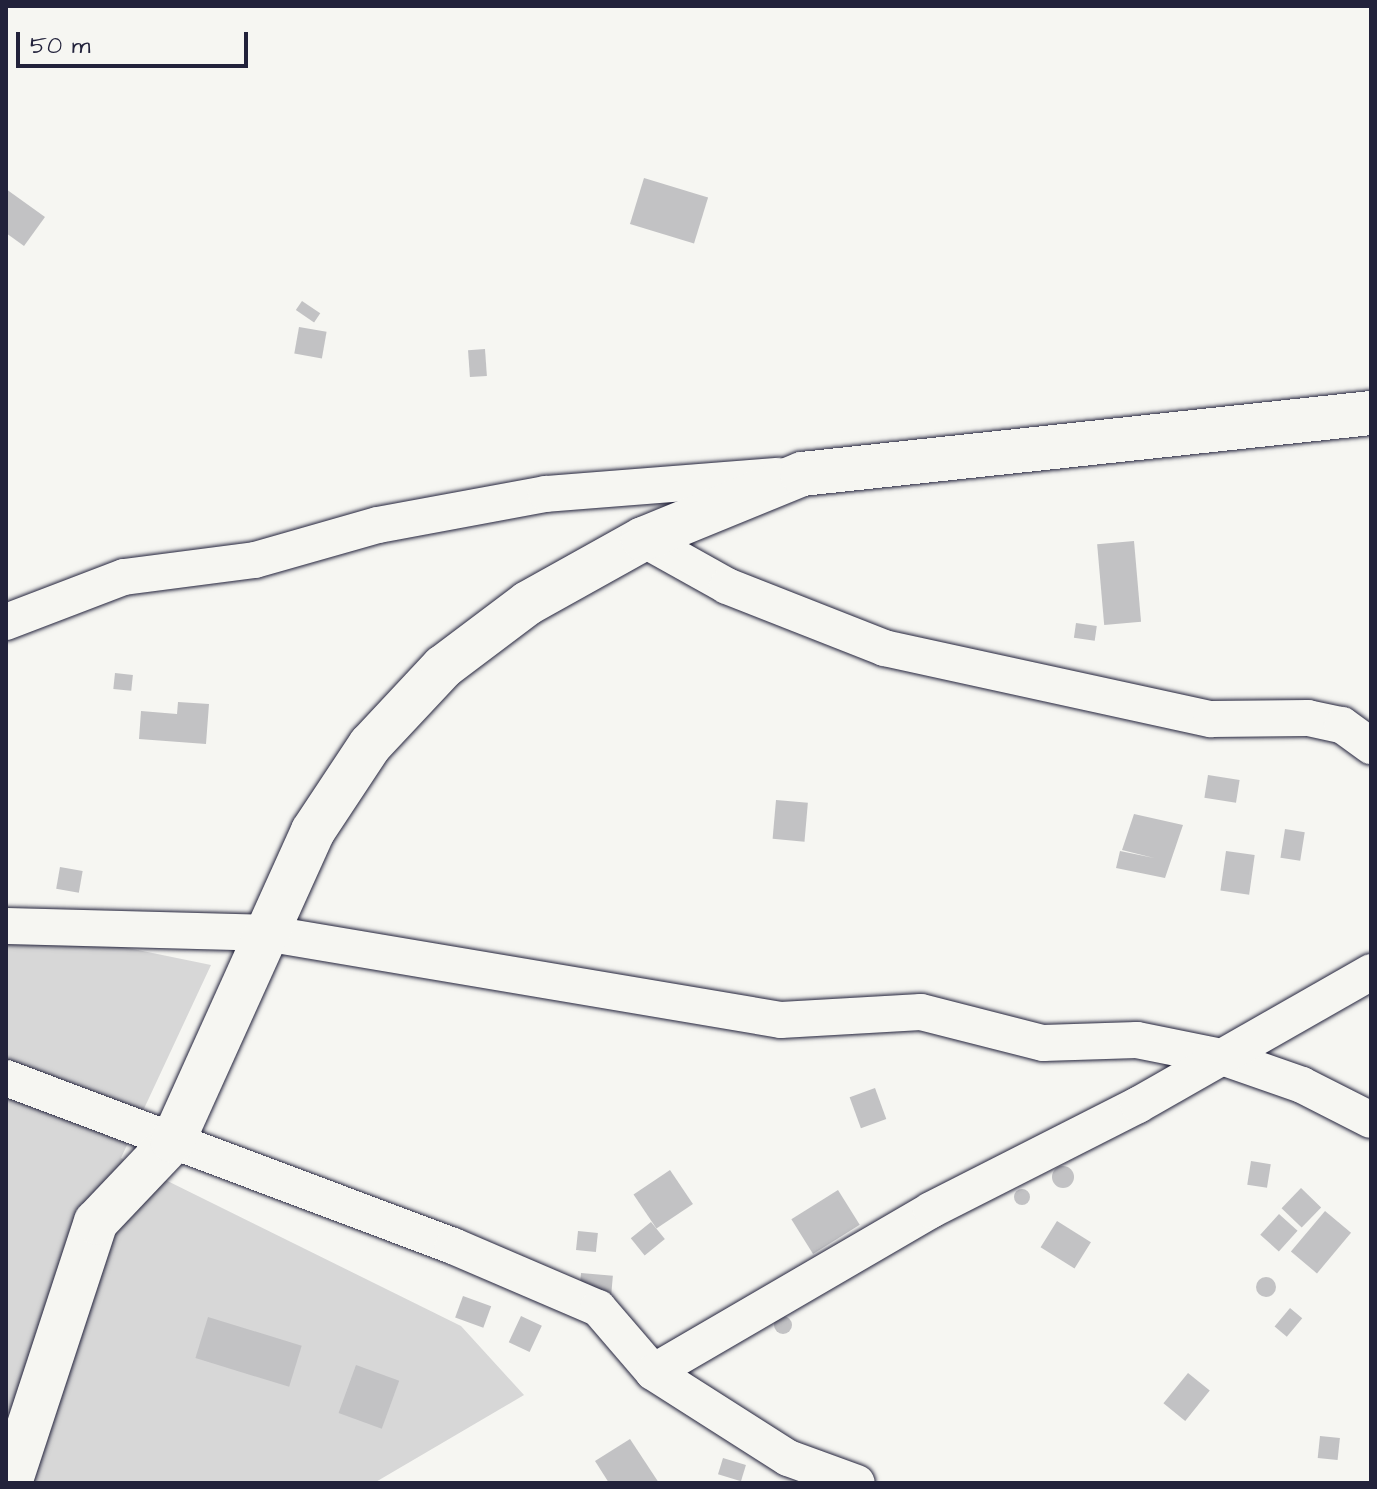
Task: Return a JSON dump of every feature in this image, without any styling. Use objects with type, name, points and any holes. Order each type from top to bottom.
[{"type":"street","points":[[6,622],[124,577],[255,560],[378,525],[531,497],[802,474],[1371,413]]},
{"type":"street","points":[[10,1483],[96,1222],[173,1141],[313,831],[361,757],[443,667],[528,603],[643,539],[802,474]]},
{"type":"street","points":[[643,539],[727,586],[884,648],[1211,719],[1331,723],[1371,746]]},
{"type":"street","points":[[6,926],[265,933],[781,1020],[921,1012],[1043,1043],[1137,1040],[1222,1057],[1302,1085],[1371,1120]]},
{"type":"street","points":[[653,1372],[931,1210],[1222,1057],[1371,972]]},
{"type":"street","points":[[6,1078],[453,1246],[598,1308],[653,1372],[788,1458],[857,1483]]},
{"type":"shaded area","points":[[6,923],[211,965],[121,1158],[461,1326],[524,1395],[374,1483],[6,1483]]},
{"type":"building","points":[[644,178],[708,198],[694,243],[630,224]]},
{"type":"building","points":[[6,189],[45,217],[24,246],[6,233]]},
{"type":"building","points":[[302,301],[320,313],[314,322],[296,310]]},
{"type":"building","points":[[299,327],[327,332],[322,358],[294,354]]},
{"type":"building","points":[[485,349],[487,376],[470,377],[468,350]]},
{"type":"building","points":[[1134,541],[1141,622],[1104,625],[1097,544]]},
{"type":"building","points":[[1076,623],[1097,626],[1095,641],[1074,638]]},
{"type":"building","points":[[115,673],[133,675],[131,691],[113,689]]},
{"type":"building","points":[[178,702],[209,704],[206,744],[139,739],[141,711],[177,714]]},
{"type":"building","points":[[1208,775],[1240,780],[1236,803],[1204,798]]},
{"type":"building","points":[[776,800],[808,803],[804,842],[773,839]]},
{"type":"building","points":[[1134,814],[1183,825],[1165,878],[1116,868],[1120,851],[1154,858],[1122,850]]},
{"type":"building","points":[[1285,829],[1305,832],[1300,861],[1280,858]]},
{"type":"building","points":[[1226,851],[1255,855],[1249,895],[1220,891]]},
{"type":"building","points":[[60,867],[83,871],[79,893],[56,889]]},
{"type":"building","points":[[875,1088],[886,1119],[861,1128],[850,1097]]},
{"type":"building","points":[[1251,1161],[1271,1164],[1267,1188],[1247,1185]]},
{"type":"building","points":[[1063,1166],[1071,1169],[1074,1177],[1071,1185],[1063,1188],[1055,1185],[1052,1177],[1055,1169]]},
{"type":"building","points":[[670,1170],[693,1204],[656,1229],[634,1195]]},
{"type":"building","points":[[1301,1188],[1321,1207],[1302,1228],[1282,1208]]},
{"type":"building","points":[[1022,1189],[1028,1191],[1028,1203],[1022,1205],[1016,1203],[1014,1197],[1016,1191]]},
{"type":"building","points":[[838,1190],[860,1225],[813,1254],[791,1219]]},
{"type":"building","points":[[1325,1211],[1351,1233],[1317,1273],[1291,1252]]},
{"type":"building","points":[[1279,1214],[1298,1231],[1279,1252],[1260,1235]]},
{"type":"building","points":[[1057,1221],[1091,1242],[1074,1268],[1041,1247]]},
{"type":"building","points":[[651,1222],[665,1239],[645,1255],[631,1238]]},
{"type":"building","points":[[578,1231],[598,1233],[596,1252],[576,1250]]},
{"type":"building","points":[[581,1273],[613,1276],[611,1296],[579,1293]]},
{"type":"building","points":[[1266,1277],[1273,1280],[1276,1287],[1273,1294],[1266,1297],[1259,1294],[1256,1287],[1259,1280]]},
{"type":"building","points":[[463,1296],[491,1306],[483,1328],[455,1318]]},
{"type":"building","points":[[1290,1308],[1302,1318],[1287,1337],[1275,1326]]},
{"type":"building","points":[[521,1316],[542,1326],[530,1352],[509,1342]]},
{"type":"building","points":[[783,1316],[792,1325],[783,1334],[774,1325]]},
{"type":"building","points":[[208,1317],[302,1346],[289,1387],[195,1358]]},
{"type":"building","points":[[356,1365],[399,1381],[382,1429],[339,1413]]},
{"type":"building","points":[[1188,1373],[1210,1391],[1185,1421],[1163,1403]]},
{"type":"building","points":[[1320,1436],[1340,1438],[1338,1460],[1318,1458]]},
{"type":"building","points":[[630,1439],[659,1483],[609,1483],[595,1461]]},
{"type":"building","points":[[723,1458],[746,1465],[741,1481],[718,1474]]}]
